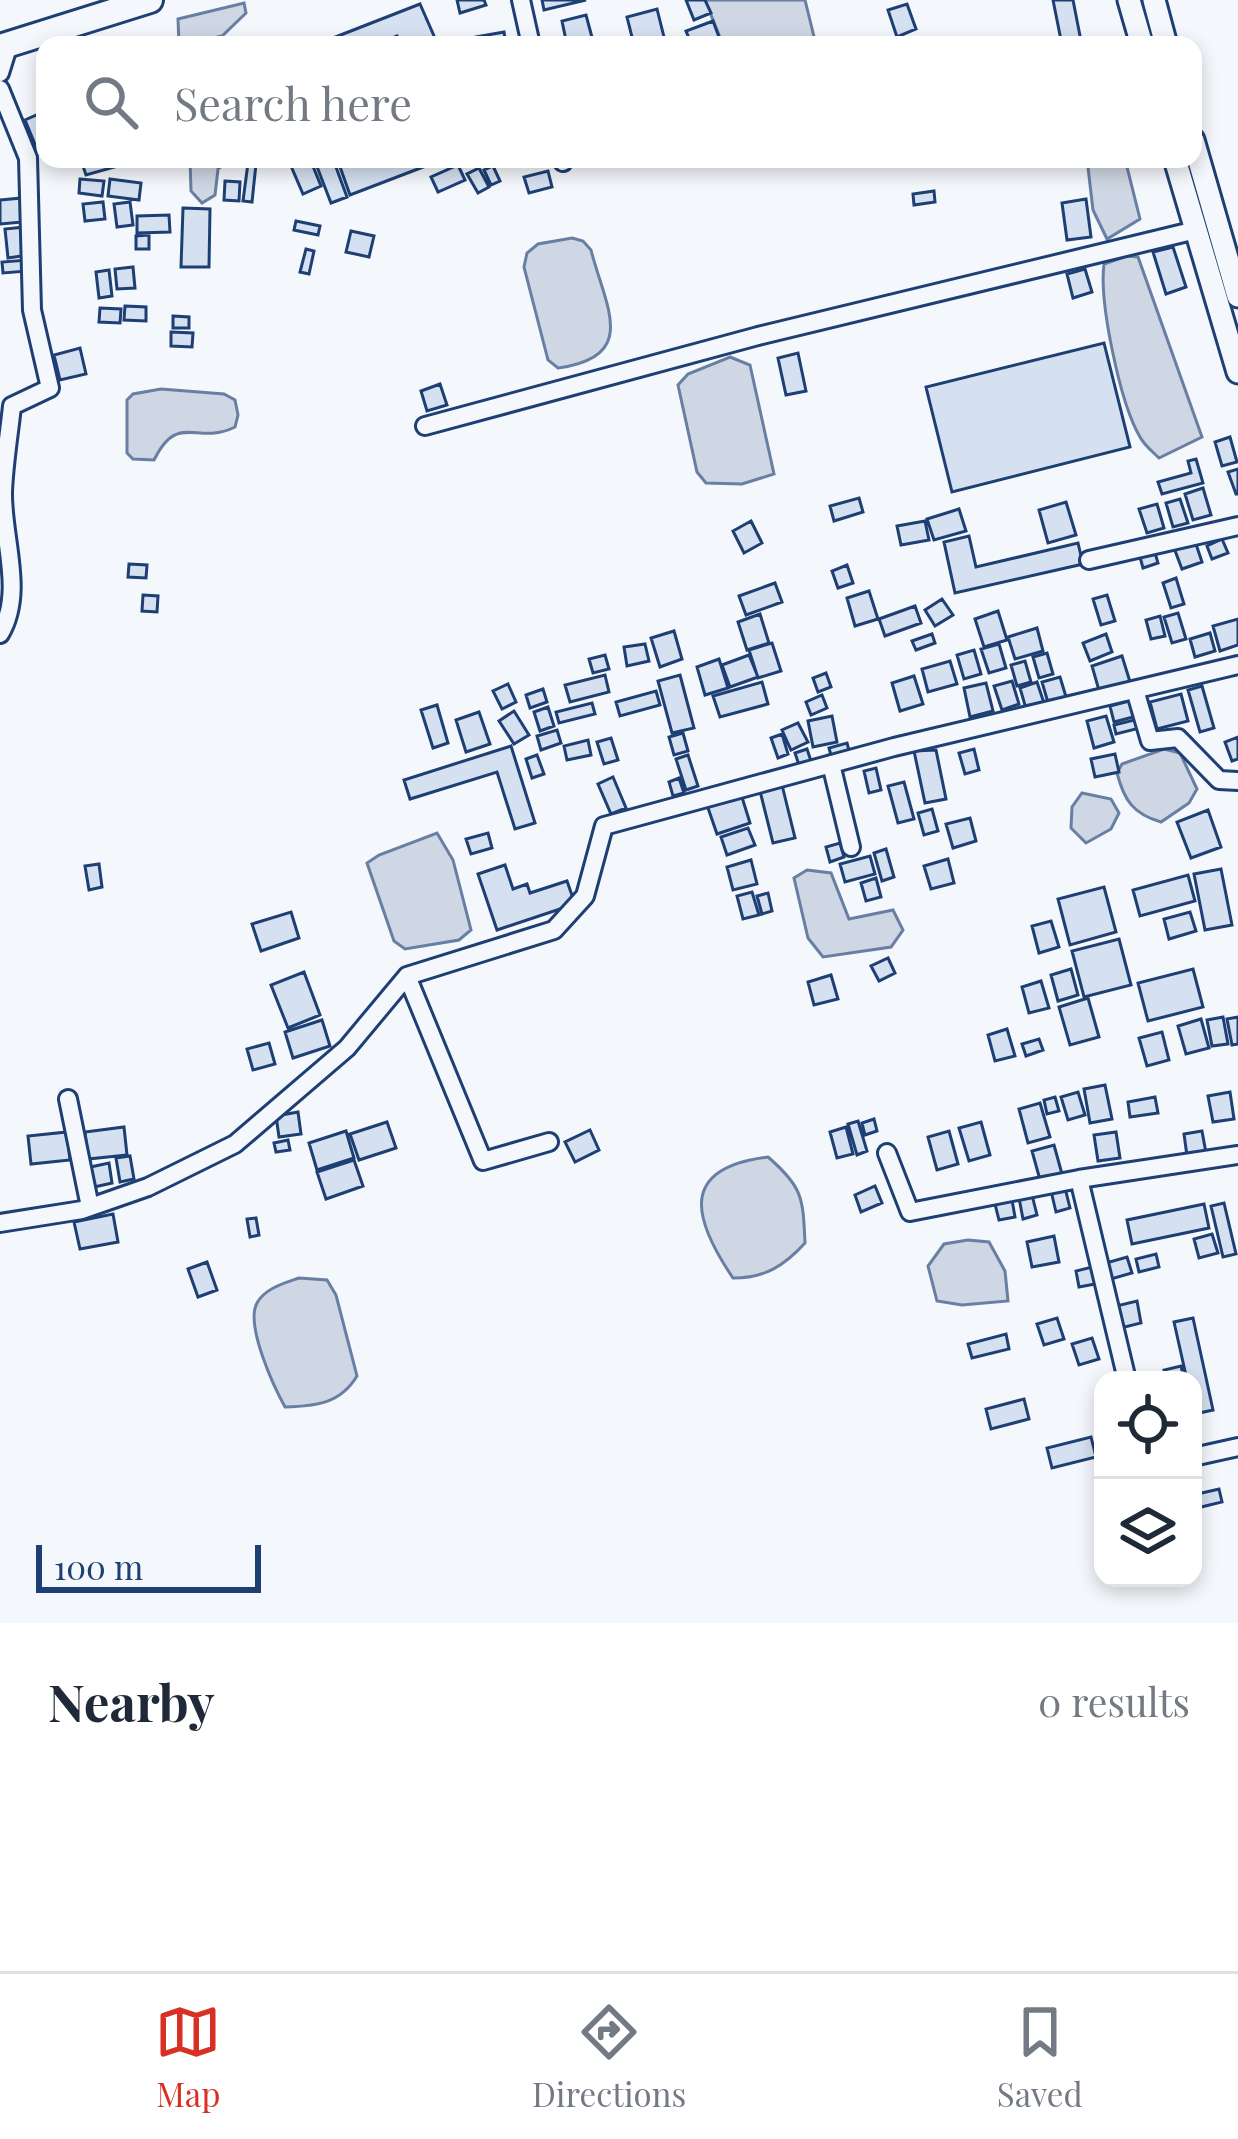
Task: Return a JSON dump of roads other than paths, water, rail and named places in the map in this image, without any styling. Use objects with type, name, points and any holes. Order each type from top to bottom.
[{"type":"highway","points":[[5,45],[150,0]]},
{"type":"main road","points":[[1129,0],[1139,36]]},
{"type":"main road","points":[[1154,0],[1164,36]]},
{"type":"main road","points":[[1202,163],[1229,233],[1238,296]]},
{"type":"main road","points":[[1178,168],[1238,372]]},
{"type":"street","points":[[521,0],[530,36]]},
{"type":"street","points":[[0,73],[5,45]]},
{"type":"street","points":[[0,89],[28,158],[32,310],[50,388],[12,406],[3,494],[9,618],[0,634]]},
{"type":"street","points":[[425,426],[758,336],[1196,230]]},
{"type":"street","points":[[1089,560],[1238,526]]},
{"type":"street","points":[[0,1223],[90,1207],[148,1187],[235,1144],[347,1048],[407,976],[554,930],[585,896],[604,826],[831,764],[1238,665]]},
{"type":"street","points":[[1135,690],[1150,741],[1178,738],[1219,780],[1238,781]]},
{"type":"street","points":[[831,764],[851,847]]},
{"type":"street","points":[[407,976],[483,1161],[549,1142]]},
{"type":"street","points":[[68,1099],[90,1207]]},
{"type":"street","points":[[887,1153],[910,1212],[1079,1178],[1238,1155]]},
{"type":"street","points":[[1079,1178],[1124,1371]]},
{"type":"street","points":[[1202,1455],[1238,1448]]}]
